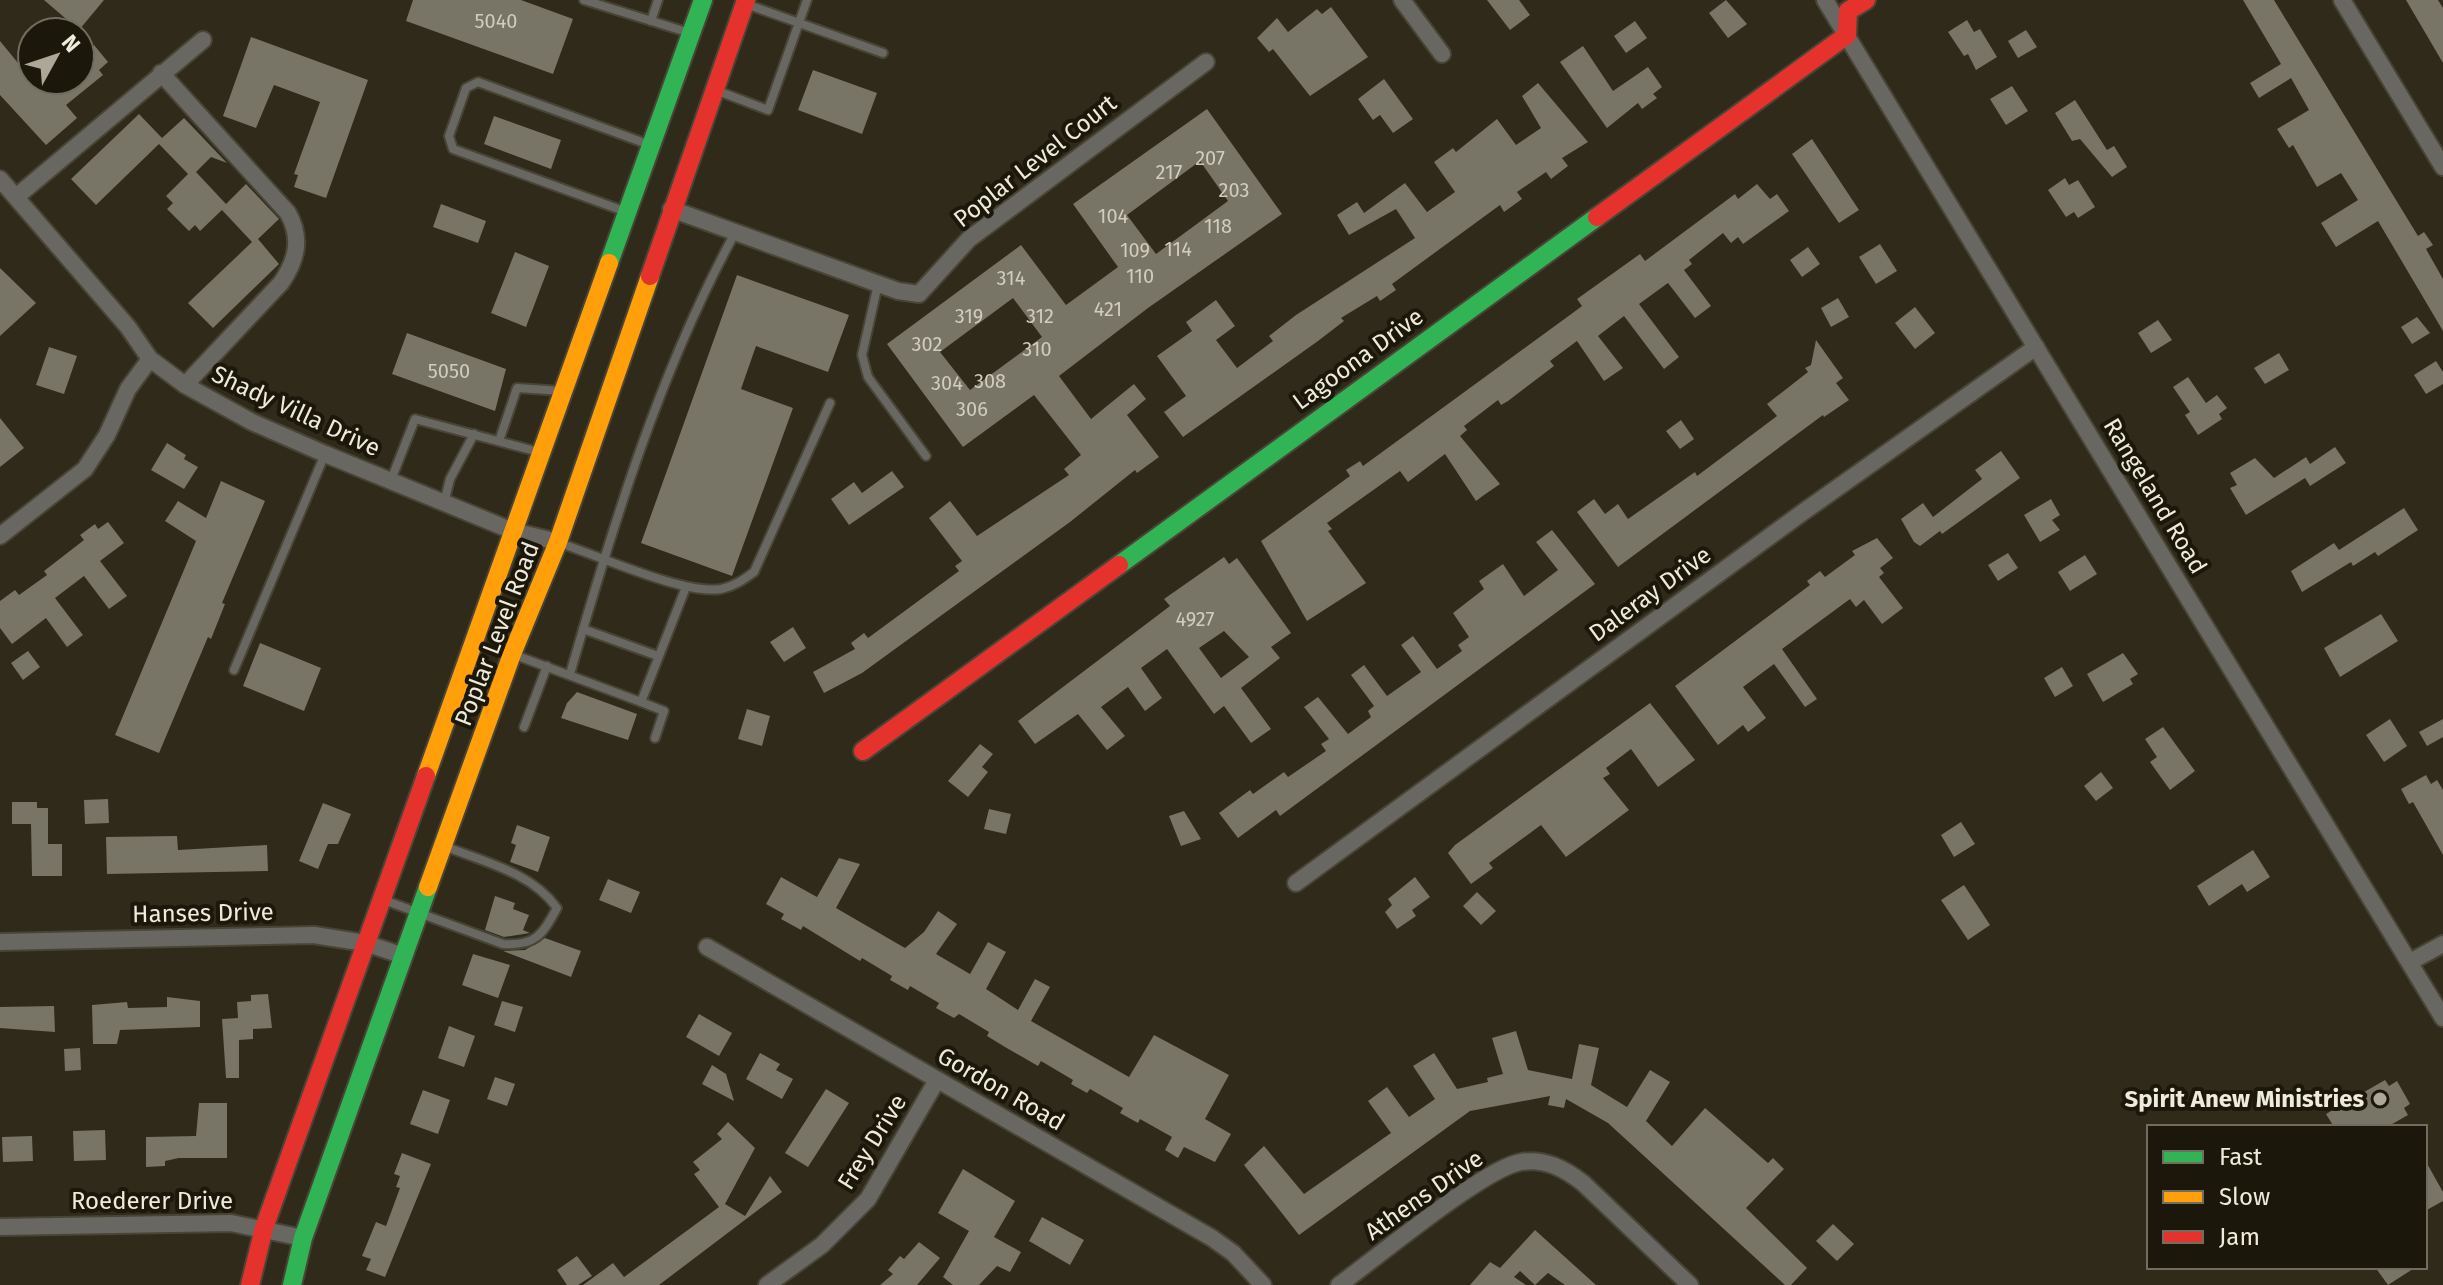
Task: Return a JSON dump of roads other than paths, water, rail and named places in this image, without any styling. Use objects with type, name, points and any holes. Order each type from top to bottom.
[{"type":"main road","name":"Poplar Level Road","points":[[250,1285],[264,1228],[703,0]]},
{"type":"main road","name":"Lagoona Drive","points":[[863,751],[1847,35],[1848,11],[1866,0]]},
{"type":"main road","name":"Poplar Level Road","points":[[292,1285],[303,1238],[512,654],[558,542],[671,209],[746,2]]},
{"type":"street","points":[[1402,0],[1442,54]]},
{"type":"street","name":"Rangeland Road","points":[[1825,0],[2443,1018]]},
{"type":"street","points":[[2342,0],[2443,167]]},
{"type":"street","points":[[16,197],[203,40]]},
{"type":"street","name":"Poplar Level Court","points":[[671,209],[878,284],[919,294],[969,239],[1206,62]]},
{"type":"street","points":[[161,73],[288,213],[295,225],[297,242],[293,265],[281,283],[185,385]]},
{"type":"street","name":"Shady Villa Drive","points":[[0,179],[128,327],[150,359],[185,385],[252,422],[325,454],[513,531],[558,542]]},
{"type":"street","name":"Daleray Drive","points":[[1296,883],[1799,515],[2036,347]]},
{"type":"street","points":[[0,536],[85,469],[107,435],[128,389],[150,359]]},
{"type":"street","name":"Hanses Drive","points":[[0,942],[283,935],[365,943],[404,956]]},
{"type":"street","points":[[2410,962],[2443,944]]},
{"type":"street","name":"Gordon Road","points":[[707,947],[1212,1238],[1233,1253],[1263,1285]]},
{"type":"street","name":"Frey Drive","points":[[767,1285],[822,1245],[868,1199],[937,1080]]},
{"type":"street","name":"Athens Drive","points":[[1339,1285],[1488,1177],[1520,1162],[1535,1161],[1567,1171],[1583,1183],[1690,1285]]},
{"type":"street","name":"Roederer Drive","points":[[0,1227],[231,1223],[303,1238]]},
{"type":"lane","points":[[584,0],[691,33]]},
{"type":"lane","points":[[651,21],[658,0]]},
{"type":"lane","points":[[714,89],[768,110],[807,0]]},
{"type":"lane","points":[[746,2],[883,53]]},
{"type":"lane","points":[[627,212],[453,149],[449,136],[466,88],[478,82],[650,145]]},
{"type":"lane","points":[[570,674],[604,557],[694,317],[735,232]]},
{"type":"lane","points":[[878,284],[862,355],[868,377],[926,456]]},
{"type":"lane","points":[[499,441],[517,388],[563,391]]},
{"type":"lane","points":[[558,542],[686,587],[718,589],[738,584],[754,572],[830,403]]},
{"type":"lane","points":[[391,481],[415,419],[541,453]]},
{"type":"lane","points":[[444,503],[450,479],[474,434]]},
{"type":"lane","points":[[234,670],[325,454]]},
{"type":"lane","points":[[641,702],[686,587]]},
{"type":"lane","points":[[583,629],[658,656]]},
{"type":"lane","points":[[512,654],[664,711],[655,738]]},
{"type":"lane","points":[[524,727],[547,666]]},
{"type":"lane","points":[[381,899],[503,944],[522,945],[542,934],[557,908],[529,880],[443,846]]},
{"type":"place","name":"Spirit Anew Ministries","points":[[2380,1099]]}]
